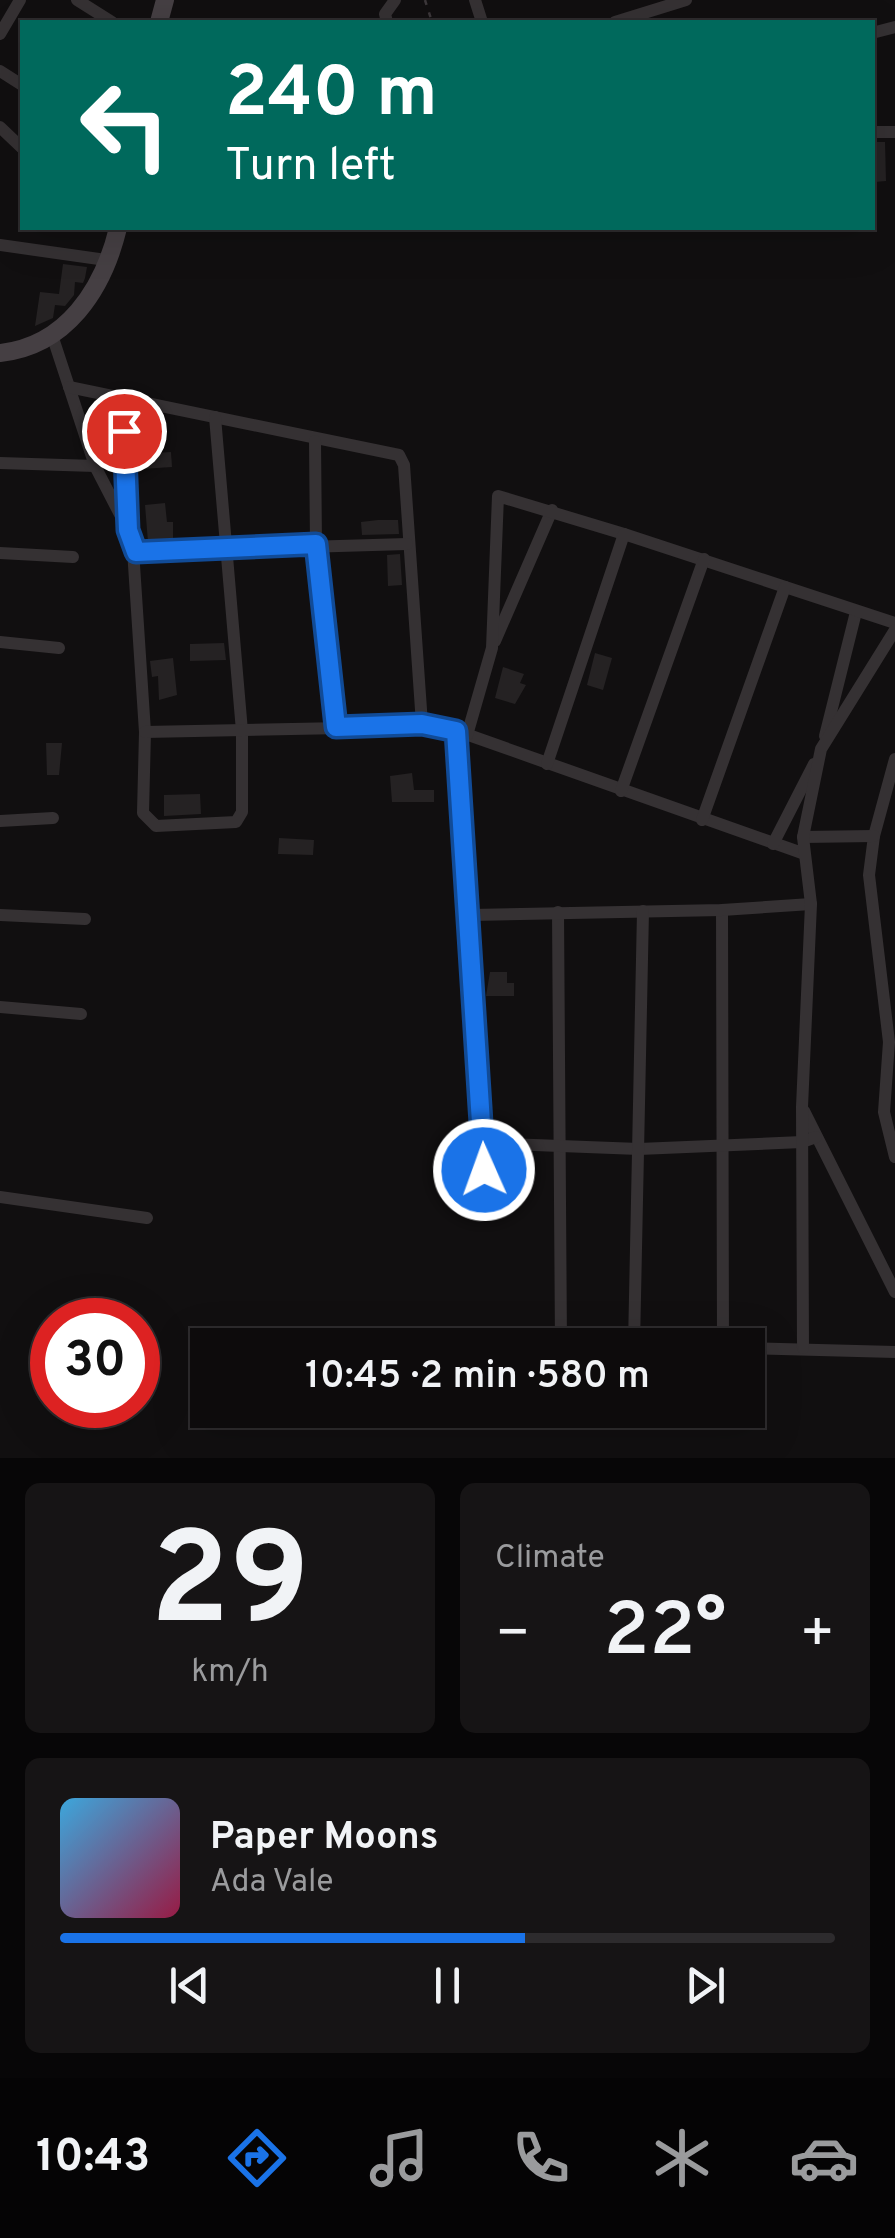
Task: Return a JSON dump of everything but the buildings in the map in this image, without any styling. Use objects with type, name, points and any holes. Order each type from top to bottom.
[{"type":"street","points":[[0,34],[20,0]]},
{"type":"street","points":[[77,0],[109,20]]},
{"type":"street","points":[[620,20],[664,3],[686,0]]},
{"type":"street","points":[[0,127],[20,146]]},
{"type":"street","points":[[0,353],[28,350],[53,338],[90,296],[117,230]]},
{"type":"street","points":[[0,245],[106,260]]},
{"type":"street","points":[[53,338],[94,466],[136,552],[145,732],[143,814],[156,826],[240,819],[242,731],[215,418]]},
{"type":"street","points":[[69,388],[315,441],[392,453],[402,459],[422,724]]},
{"type":"street","points":[[123,398],[128,530]]},
{"type":"street","points":[[315,441],[316,544],[336,727]]},
{"type":"street","points":[[0,462],[94,466]]},
{"type":"street","points":[[492,648],[496,498],[502,494],[895,627],[821,749],[773,844]]},
{"type":"street","points":[[485,1197],[462,733],[492,648],[552,510]]},
{"type":"street","points":[[547,764],[624,534]]},
{"type":"street","points":[[136,552],[407,544]]},
{"type":"street","points":[[0,553],[73,557]]},
{"type":"street","points":[[621,790],[704,560]]},
{"type":"street","points":[[702,820],[785,587]]},
{"type":"street","points":[[803,1348],[809,1140],[802,1107],[811,904],[803,838],[856,612]]},
{"type":"street","points":[[0,642],[58,648]]},
{"type":"street","points":[[145,732],[422,724],[462,733],[802,853]]},
{"type":"street","points":[[895,759],[874,836],[871,905],[889,1042],[884,1112],[895,1157]]},
{"type":"street","points":[[0,820],[53,818]]},
{"type":"street","points":[[803,838],[874,836]]},
{"type":"street","points":[[471,915],[722,910],[811,904]]},
{"type":"street","points":[[722,910],[723,1328]]},
{"type":"street","points":[[558,912],[560,1328]]},
{"type":"street","points":[[634,1328],[644,912]]},
{"type":"street","points":[[0,915],[85,920]]},
{"type":"street","points":[[0,1006],[81,1014]]},
{"type":"street","points":[[483,1143],[639,1149],[809,1140]]},
{"type":"street","points":[[809,1140],[895,1292]]},
{"type":"street","points":[[0,1197],[147,1218]]},
{"type":"street","points":[[765,1348],[895,1352]]},
{"type":"route","points":[[124,431],[128,530],[136,552],[316,544],[336,727],[422,724],[456,731],[471,915],[484,1170]]}]
